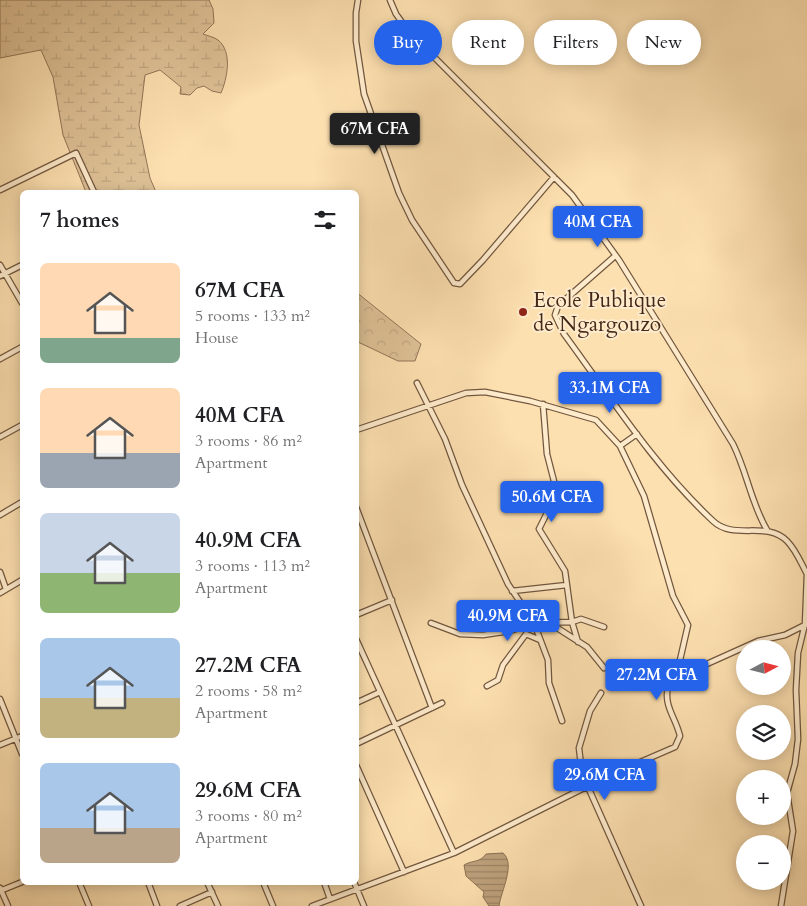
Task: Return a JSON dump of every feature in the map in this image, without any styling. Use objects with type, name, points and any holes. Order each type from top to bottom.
[{"type":"street","points":[[358,0],[356,35],[364,94],[403,202],[412,220],[454,284],[460,284],[483,260],[554,177]]},
{"type":"street","points":[[390,0],[396,14],[409,32],[572,195],[615,256],[733,444],[744,467],[757,512],[767,530]]},
{"type":"street","points":[[0,190],[76,153],[93,190]]},
{"type":"street","points":[[615,256],[558,306],[555,315],[564,334],[668,475],[715,523],[731,530],[767,530],[786,540],[807,574],[806,624],[798,653],[796,690],[798,739],[794,769],[787,793],[793,832],[781,906]]},
{"type":"street","points":[[0,265],[2,275],[20,300]]},
{"type":"street","points":[[2,275],[20,266]]},
{"type":"street","points":[[0,359],[20,348]]},
{"type":"street","points":[[417,383],[445,439],[483,532],[512,591],[534,623],[548,660],[549,683],[562,722]]},
{"type":"street","points":[[312,906],[454,853],[678,744],[679,733],[667,705],[669,681],[680,660],[688,625],[673,596],[644,496],[620,446],[596,420],[543,404],[485,392],[466,393],[359,429]]},
{"type":"street","points":[[543,404],[546,454],[557,493],[539,529],[565,571],[572,622],[578,642]]},
{"type":"street","points":[[0,437],[20,426]]},
{"type":"street","points":[[620,446],[637,434]]},
{"type":"street","points":[[0,515],[20,503]]},
{"type":"street","points":[[359,515],[432,708]]},
{"type":"street","points":[[0,572],[6,589]]},
{"type":"street","points":[[0,593],[20,581]]},
{"type":"street","points":[[512,591],[567,585]]},
{"type":"street","points":[[359,615],[392,600]]},
{"type":"street","points":[[431,623],[460,634],[483,635],[510,631],[534,623],[551,624],[581,619],[604,626]]},
{"type":"street","points":[[551,624],[587,647],[604,668]]},
{"type":"street","points":[[669,681],[758,641],[785,636],[806,624]]},
{"type":"street","points":[[487,686],[498,680],[503,665],[526,634],[540,640]]},
{"type":"street","points":[[359,646],[454,853]]},
{"type":"street","points":[[359,702],[380,692]]},
{"type":"street","points":[[602,693],[590,711],[579,748],[581,766],[588,787],[641,906]]},
{"type":"street","points":[[0,699],[20,749]]},
{"type":"street","points":[[359,743],[442,703]]},
{"type":"street","points":[[0,745],[20,737]]},
{"type":"street","points":[[359,772],[404,872]]},
{"type":"street","points":[[8,906],[0,890],[20,883]]},
{"type":"street","points":[[80,885],[90,906]]},
{"type":"street","points":[[149,885],[157,906]]},
{"type":"street","points":[[208,885],[218,906]]},
{"type":"street","points":[[264,885],[273,906]]},
{"type":"street","points":[[325,885],[330,899]]},
{"type":"street","points":[[355,885],[364,906]]},
{"type":"street","points":[[180,906],[212,892]]},
{"type":"green space","points":[[0,0],[209,0],[213,9],[214,23],[203,34],[213,37],[223,45],[227,58],[227,73],[221,93],[212,91],[204,86],[197,88],[190,95],[180,94],[181,87],[160,70],[145,75],[139,125],[150,178],[155,190],[85,190],[63,135],[53,77],[41,50],[0,58]]},
{"type":"green space","points":[[359,294],[421,344],[415,361],[398,361],[359,342]]},
{"type":"shaded area","points":[[503,853],[507,858],[508,864],[507,878],[499,906],[489,906],[483,897],[484,892],[466,876],[464,865],[481,859],[486,854]]},
{"type":"place","name":"Ecole Publique de Ngargouzo","points":[[523,312]]}]
